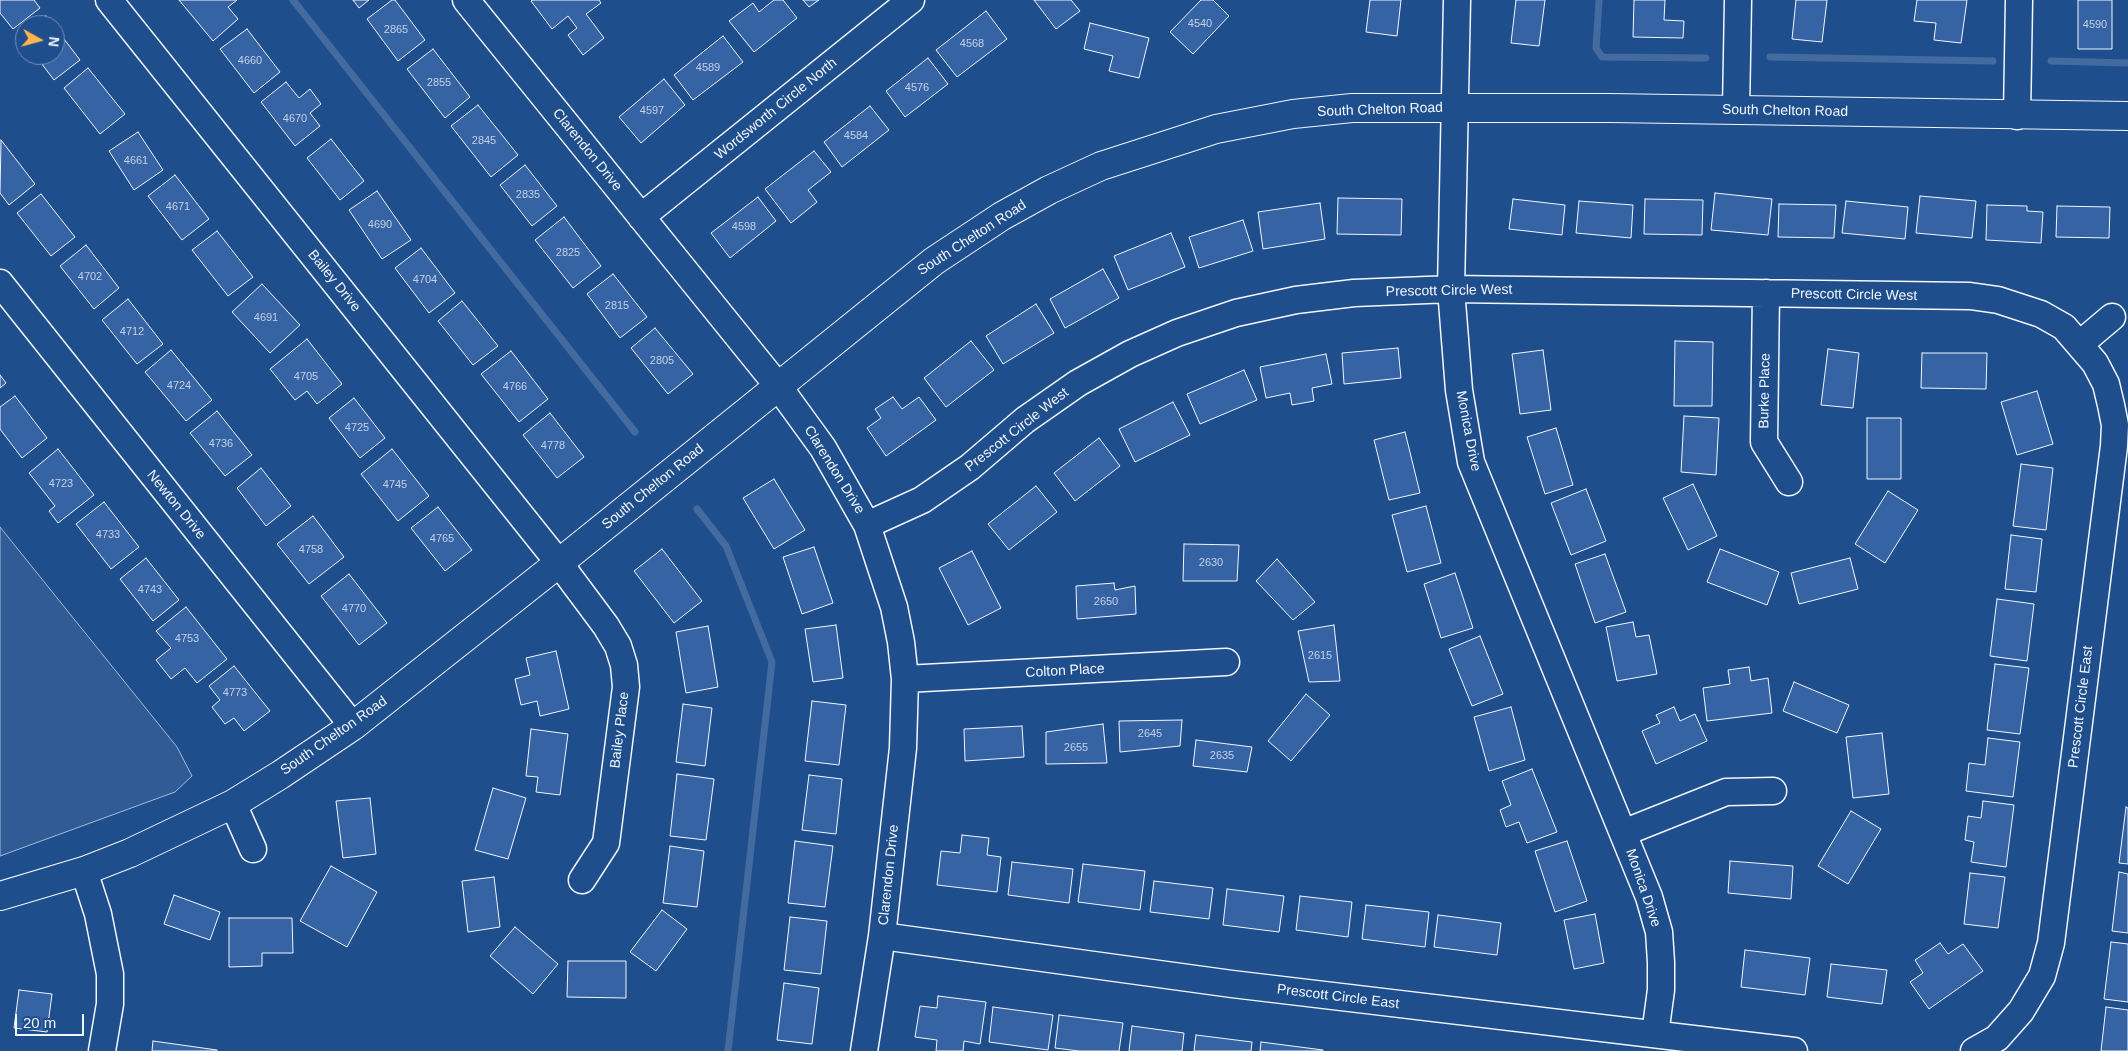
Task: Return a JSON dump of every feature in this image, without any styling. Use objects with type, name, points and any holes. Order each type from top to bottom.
[{"type":"main road","name":"South Chelton Road","points":[[0,896],[84,871],[130,853],[233,804],[280,775],[353,726],[934,261],[1002,216],[1049,190],[1101,166],[1216,129],[1293,114],[1352,108],[1455,107],[2128,116]]},
{"type":"street","name":"Bailey Drive","points":[[109,0],[559,563]]},
{"type":"street","name":"Clarendon Drive","points":[[466,0],[778,386],[823,448],[867,525],[894,607],[901,642],[905,680],[903,748],[882,936],[864,1051]]},
{"type":"street","name":"Wordsworth Circle North","points":[[641,217],[911,0]]},
{"type":"street","name":"Monica Drive","points":[[1457,0],[1451,289],[1459,390],[1471,462],[1649,896],[1659,932],[1661,990],[1655,1034]]},
{"type":"street","points":[[1736,110],[1738,0]]},
{"type":"street","points":[[2017,116],[2019,0]]},
{"type":"street","name":"Newton Drive","points":[[0,283],[353,726]]},
{"type":"street","name":"Prescott Circle West","points":[[867,525],[922,500],[970,467],[1025,420],[1078,383],[1130,354],[1177,333],[1236,313],[1296,300],[1354,293],[1451,289],[1970,296],[1998,300],[2041,314],[2064,327],[2080,344]]},
{"type":"street","name":"Burke Place","points":[[1766,293],[1764,442],[1788,482]]},
{"type":"street","points":[[2080,344],[2112,318]]},
{"type":"street","name":"Prescott Circle East","points":[[1974,1051],[2003,1044],[2042,976],[2052,943],[2114,446],[2115,425],[2106,384],[2095,363],[2080,344]]},
{"type":"street","name":"Bailey Place","points":[[559,563],[606,626],[618,646],[624,665],[626,687],[606,843],[582,880]]},
{"type":"street","name":"Colton Place","points":[[905,680],[1226,662]]},
{"type":"street","name":"Monica Drive","points":[[1623,833],[1726,792],[1773,791]]},
{"type":"street","points":[[233,804],[253,849]]},
{"type":"street","points":[[84,871],[102,932],[110,974],[110,1004],[102,1051]]},
{"type":"street","name":"Prescott Circle East","points":[[882,936],[1232,984],[1794,1051]]},
{"type":"shaded area","points":[[0,527],[177,747],[192,776],[175,792],[0,856]]},
{"type":"building","points":[[0,0],[34,0],[40,8],[31,15],[15,15],[15,27],[13,29],[0,13]]},
{"type":"building","points":[[179,0],[237,0],[228,7],[238,19],[213,41]]},
{"type":"building","points":[[353,0],[369,0],[359,8]]},
{"type":"building","points":[[392,0],[395,0],[425,40],[398,61],[367,19]]},
{"type":"building","points":[[599,0],[601,3],[586,14],[604,38],[583,55],[568,35],[577,28],[568,16],[552,29],[531,1]]},
{"type":"building","points":[[774,0],[783,0],[797,18],[754,52],[729,21],[753,3],[759,12]]},
{"type":"building","points":[[803,0],[819,0],[809,7]]},
{"type":"building","points":[[1034,0],[1071,0],[1080,11],[1056,29]]},
{"type":"building","points":[[1201,0],[1213,0],[1229,16],[1193,54],[1170,32]]},
{"type":"building","points":[[1370,0],[1401,0],[1397,36],[1366,32]]},
{"type":"building","points":[[1516,0],[1545,0],[1539,46],[1511,43]]},
{"type":"building","points":[[1634,0],[1665,0],[1664,20],[1684,21],[1683,38],[1633,37]]},
{"type":"building","points":[[1796,0],[1827,0],[1822,42],[1792,39]]},
{"type":"building","points":[[1917,0],[1967,0],[1961,43],[1934,40],[1936,23],[1914,21]]},
{"type":"building","points":[[2078,0],[2112,0],[2112,49],[2078,49]]},
{"type":"building","points":[[986,11],[1007,39],[957,77],[936,50]]},
{"type":"building","points":[[1090,23],[1149,38],[1139,78],[1109,71],[1113,56],[1084,49]]},
{"type":"building","points":[[247,29],[280,72],[254,93],[220,49]]},
{"type":"building","points":[[723,36],[743,62],[693,100],[674,75]]},
{"type":"building","points":[[65,40],[80,60],[54,80],[43,65],[65,65]]},
{"type":"building","points":[[433,49],[470,97],[445,118],[407,69]]},
{"type":"building","points":[[928,58],[948,84],[905,117],[886,91]]},
{"type":"building","points":[[88,68],[125,114],[100,134],[64,88]]},
{"type":"building","points":[[664,79],[685,105],[641,143],[619,117]]},
{"type":"building","points":[[286,82],[299,98],[310,89],[321,104],[310,113],[320,126],[295,146],[261,102]]},
{"type":"building","points":[[478,105],[518,155],[491,177],[451,126]]},
{"type":"building","points":[[870,106],[889,130],[842,167],[824,142]]},
{"type":"building","points":[[138,132],[163,170],[134,190],[109,151]]},
{"type":"building","points":[[331,139],[364,181],[340,200],[307,158]]},
{"type":"building","points":[[1,140],[35,184],[9,205],[0,193]]},
{"type":"building","points":[[814,151],[831,172],[808,190],[817,202],[791,223],[765,189]]},
{"type":"building","points":[[525,165],[557,206],[532,226],[500,185]]},
{"type":"building","points":[[175,175],[209,219],[182,240],[148,196]]},
{"type":"building","points":[[377,191],[411,240],[382,259],[349,210]]},
{"type":"building","points":[[1715,193],[1772,199],[1768,235],[1711,230]]},
{"type":"building","points":[[41,194],[75,237],[51,256],[17,213]]},
{"type":"building","points":[[1920,196],[1976,201],[1972,238],[1916,233]]},
{"type":"building","points":[[758,197],[776,221],[730,258],[711,233]]},
{"type":"building","points":[[1338,198],[1402,199],[1401,235],[1337,234]]},
{"type":"building","points":[[1513,199],[1565,205],[1562,235],[1509,229]]},
{"type":"building","points":[[1645,199],[1703,200],[1702,235],[1644,234]]},
{"type":"building","points":[[1579,201],[1633,205],[1631,238],[1576,233]]},
{"type":"building","points":[[1846,201],[1908,207],[1905,239],[1842,233]]},
{"type":"building","points":[[1320,203],[1325,239],[1263,249],[1258,212]]},
{"type":"building","points":[[1779,204],[1836,205],[1834,238],[1778,237]]},
{"type":"building","points":[[1987,205],[2027,206],[2027,211],[2043,212],[2041,243],[1986,240]]},
{"type":"building","points":[[2057,206],[2110,207],[2109,238],[2056,237]]},
{"type":"building","points":[[564,217],[601,266],[573,288],[535,240]]},
{"type":"building","points":[[1243,220],[1253,251],[1199,268],[1189,237]]},
{"type":"building","points":[[217,231],[253,277],[228,296],[192,250]]},
{"type":"building","points":[[1171,233],[1185,267],[1128,290],[1114,256]]},
{"type":"building","points":[[86,245],[119,288],[94,309],[60,266]]},
{"type":"building","points":[[421,248],[455,293],[429,313],[395,268]]},
{"type":"building","points":[[1103,269],[1119,298],[1065,328],[1050,299]]},
{"type":"building","points":[[613,274],[647,317],[620,338],[587,294]]},
{"type":"building","points":[[262,284],[300,325],[270,353],[232,312]]},
{"type":"building","points":[[128,299],[163,344],[137,364],[102,320]]},
{"type":"building","points":[[462,301],[498,346],[473,365],[438,321]]},
{"type":"building","points":[[1036,304],[1054,333],[1003,364],[986,336]]},
{"type":"building","points":[[655,328],[693,374],[668,394],[631,348]]},
{"type":"building","points":[[307,339],[342,384],[317,404],[307,391],[295,400],[270,369]]},
{"type":"building","points":[[971,341],[994,370],[946,407],[924,378]]},
{"type":"building","points":[[1675,341],[1713,342],[1712,406],[1674,406]]},
{"type":"building","points":[[1398,348],[1401,378],[1344,384],[1342,353]]},
{"type":"building","points":[[1828,349],[1859,353],[1853,408],[1821,405]]},
{"type":"building","points":[[171,350],[212,400],[186,421],[145,372]]},
{"type":"building","points":[[1543,350],[1551,410],[1520,414],[1512,354]]},
{"type":"building","points":[[511,351],[548,399],[519,422],[481,374]]},
{"type":"building","points":[[1922,353],[1987,353],[1986,389],[1921,388]]},
{"type":"building","points":[[1326,354],[1332,384],[1312,388],[1314,401],[1292,405],[1290,393],[1266,398],[1260,367]]},
{"type":"building","points":[[1244,370],[1257,400],[1200,424],[1187,394]]},
{"type":"building","points":[[0,375],[6,383],[0,388]]},
{"type":"building","points":[[2037,391],[2053,444],[2017,455],[2001,402]]},
{"type":"building","points":[[15,396],[47,438],[22,458],[0,429],[0,407]]},
{"type":"building","points":[[893,397],[902,409],[919,397],[936,420],[886,456],[867,428],[881,418],[875,409]]},
{"type":"building","points":[[354,398],[385,438],[360,458],[329,418]]},
{"type":"building","points":[[1173,402],[1190,435],[1135,462],[1119,429]]},
{"type":"building","points":[[217,411],[252,455],[225,476],[190,433]]},
{"type":"building","points":[[550,413],[584,457],[557,478],[523,435]]},
{"type":"building","points":[[1684,416],[1719,418],[1716,475],[1681,472]]},
{"type":"building","points":[[1867,418],[1901,418],[1901,479],[1867,479]]},
{"type":"building","points":[[1556,428],[1573,485],[1545,494],[1527,437]]},
{"type":"building","points":[[1405,432],[1420,493],[1389,500],[1374,440]]},
{"type":"building","points":[[1099,438],[1120,466],[1075,501],[1054,473]]},
{"type":"building","points":[[58,449],[94,495],[58,523],[49,511],[55,506],[29,473]]},
{"type":"building","points":[[392,449],[429,496],[398,521],[361,474]]},
{"type":"building","points":[[2021,464],[2053,468],[2046,530],[2013,526]]},
{"type":"building","points":[[261,468],[291,506],[266,526],[237,488]]},
{"type":"building","points":[[774,479],[805,530],[774,549],[743,498]]},
{"type":"building","points":[[1693,484],[1717,536],[1688,550],[1663,498]]},
{"type":"building","points":[[1036,486],[1057,512],[1009,550],[988,524]]},
{"type":"building","points":[[1586,489],[1606,541],[1571,555],[1551,503]]},
{"type":"building","points":[[1888,491],[1918,510],[1885,563],[1855,544]]},
{"type":"building","points":[[104,502],[139,547],[111,569],[76,524]]},
{"type":"building","points":[[1426,506],[1441,563],[1407,572],[1392,515]]},
{"type":"building","points":[[438,507],[472,550],[445,571],[411,528]]},
{"type":"building","points":[[313,516],[344,557],[309,584],[277,544]]},
{"type":"building","points":[[2011,535],[2042,539],[2036,592],[2005,589]]},
{"type":"building","points":[[1184,544],[1239,545],[1237,581],[1183,581]]},
{"type":"building","points":[[814,547],[833,603],[802,614],[783,557]]},
{"type":"building","points":[[662,549],[702,601],[674,623],[634,571]]},
{"type":"building","points":[[1720,549],[1779,572],[1767,605],[1707,582]]},
{"type":"building","points":[[972,551],[1001,608],[968,625],[939,568]]},
{"type":"building","points":[[1605,554],[1626,612],[1595,623],[1575,564]]},
{"type":"building","points":[[146,558],[179,600],[153,621],[120,579]]},
{"type":"building","points":[[1850,558],[1858,589],[1799,604],[1791,573]]},
{"type":"building","points":[[1277,559],[1315,602],[1293,620],[1256,581]]},
{"type":"building","points":[[1455,573],[1473,628],[1441,638],[1424,584]]},
{"type":"building","points":[[349,574],[387,623],[359,645],[321,596]]},
{"type":"building","points":[[1114,583],[1115,590],[1135,586],[1136,614],[1077,619],[1076,586]]},
{"type":"building","points":[[1997,599],[2034,604],[2027,661],[1990,656]]},
{"type":"building","points":[[186,607],[227,659],[197,683],[185,668],[171,679],[156,660],[171,648],[156,631]]},
{"type":"building","points":[[1633,622],[1636,637],[1649,635],[1657,674],[1617,681],[1606,627]]},
{"type":"building","points":[[836,625],[843,678],[813,682],[805,629]]},
{"type":"building","points":[[1334,625],[1340,681],[1309,682],[1298,631]]},
{"type":"building","points":[[708,626],[718,687],[686,693],[676,632]]},
{"type":"building","points":[[1480,636],[1503,694],[1472,706],[1449,649]]},
{"type":"building","points":[[556,651],[569,709],[540,716],[537,701],[521,705],[515,679],[530,675],[526,658]]},
{"type":"building","points":[[1995,664],[2029,668],[2020,734],[1987,730]]},
{"type":"building","points":[[234,666],[270,711],[244,731],[234,718],[225,724],[212,707],[220,700],[209,686]]},
{"type":"building","points":[[1749,667],[1751,681],[1768,678],[1772,713],[1707,721],[1703,688],[1730,684],[1728,670]]},
{"type":"building","points":[[1794,682],[1849,705],[1837,733],[1783,711]]},
{"type":"building","points":[[1306,694],[1330,715],[1291,761],[1268,741]]},
{"type":"building","points":[[812,701],[846,705],[839,765],[805,761]]},
{"type":"building","points":[[683,704],[712,708],[705,766],[676,762]]},
{"type":"building","points":[[1511,707],[1525,760],[1489,771],[1474,717]]},
{"type":"building","points":[[1674,707],[1680,721],[1695,714],[1707,741],[1656,764],[1642,731],[1660,723],[1656,715]]},
{"type":"building","points":[[1182,720],[1180,746],[1120,752],[1119,721]]},
{"type":"building","points":[[1103,724],[1107,763],[1046,764],[1046,732]]},
{"type":"building","points":[[1022,726],[1024,757],[965,761],[964,729]]},
{"type":"building","points":[[531,729],[568,734],[560,795],[536,792],[538,777],[526,776]]},
{"type":"building","points":[[1882,733],[1889,794],[1853,798],[1846,737]]},
{"type":"building","points":[[1988,738],[2020,742],[2013,797],[1966,791],[1969,763],[1985,765]]},
{"type":"building","points":[[1196,740],[1252,747],[1247,772],[1193,766]]},
{"type":"building","points":[[1532,769],[1557,832],[1527,843],[1519,822],[1506,827],[1500,810],[1511,805],[1502,781]]},
{"type":"building","points":[[677,774],[714,779],[706,840],[670,836]]},
{"type":"building","points":[[809,775],[842,779],[836,834],[802,830]]},
{"type":"building","points":[[493,788],[526,798],[508,859],[475,850]]},
{"type":"building","points":[[370,798],[376,854],[343,858],[336,801]]},
{"type":"building","points":[[1983,801],[2014,805],[2006,867],[1971,862],[1974,842],[1965,840],[1968,816],[1981,818]]},
{"type":"building","points":[[2126,807],[2128,808],[2128,864],[2119,863]]},
{"type":"building","points":[[1851,811],[1881,829],[1848,884],[1818,866]]},
{"type":"building","points":[[962,835],[989,838],[987,855],[1001,857],[997,892],[937,885],[941,851],[960,853]]},
{"type":"building","points":[[795,841],[833,846],[825,907],[788,903]]},
{"type":"building","points":[[1567,841],[1587,901],[1555,912],[1535,851]]},
{"type":"building","points":[[670,846],[704,851],[697,907],[663,903]]},
{"type":"building","points":[[1730,861],[1793,866],[1791,899],[1728,893]]},
{"type":"building","points":[[1012,862],[1073,869],[1069,903],[1008,895]]},
{"type":"building","points":[[1083,864],[1145,871],[1140,910],[1078,902]]},
{"type":"building","points":[[331,866],[377,892],[347,947],[300,921]]},
{"type":"building","points":[[2119,872],[2128,874],[2128,933],[2112,931]]},
{"type":"building","points":[[1970,873],[2005,877],[1998,928],[1964,924]]},
{"type":"building","points":[[494,877],[500,927],[468,932],[462,881]]},
{"type":"building","points":[[1154,881],[1213,888],[1209,919],[1150,912]]},
{"type":"building","points":[[1227,889],[1284,896],[1279,932],[1223,925]]},
{"type":"building","points":[[174,895],[220,912],[210,940],[164,924]]},
{"type":"building","points":[[1300,896],[1352,902],[1348,937],[1296,930]]},
{"type":"building","points":[[1366,905],[1429,912],[1425,947],[1362,939]]},
{"type":"building","points":[[662,910],[687,929],[656,971],[630,952]]},
{"type":"building","points":[[1595,914],[1604,963],[1574,969],[1564,920]]},
{"type":"building","points":[[1438,915],[1501,923],[1497,955],[1434,947]]},
{"type":"building","points":[[790,917],[827,921],[821,974],[784,970]]},
{"type":"building","points":[[229,918],[292,918],[293,953],[262,953],[262,966],[229,967]]},
{"type":"building","points":[[515,927],[558,964],[533,994],[490,956]]},
{"type":"building","points":[[2111,942],[2128,944],[2128,1002],[2104,999]]},
{"type":"building","points":[[1940,943],[1948,954],[1963,944],[1983,971],[1929,1009],[1910,982],[1923,973],[1915,960]]},
{"type":"building","points":[[1745,950],[1810,958],[1805,995],[1741,987]]},
{"type":"building","points":[[568,961],[626,961],[626,998],[567,997]]},
{"type":"building","points":[[1831,964],[1887,970],[1882,1004],[1827,997]]},
{"type":"building","points":[[784,983],[819,988],[812,1044],[777,1040]]},
{"type":"building","points":[[19,990],[52,994],[47,1032],[14,1028]]},
{"type":"building","points":[[938,996],[986,1002],[980,1044],[964,1041],[963,1051],[936,1051],[937,1040],[915,1037],[920,1006],[937,1008]]},
{"type":"building","points":[[993,1007],[1053,1015],[1048,1050],[989,1042]]},
{"type":"building","points":[[2106,1007],[2128,1010],[2128,1051],[2101,1051]]},
{"type":"building","points":[[1059,1015],[1123,1023],[1119,1051],[1079,1051],[1055,1048]]},
{"type":"building","points":[[1132,1026],[1184,1033],[1182,1051],[1129,1051]]},
{"type":"building","points":[[1196,1035],[1252,1042],[1251,1051],[1194,1051]]},
{"type":"building","points":[[153,1041],[217,1050],[217,1051],[152,1051]]},
{"type":"building","points":[[1261,1042],[1323,1050],[1323,1051],[1260,1051]]},
{"type":"waterway","points":[[293,0],[635,432]]},
{"type":"waterway","points":[[1599,0],[1596,48],[1602,57],[1706,58]]},
{"type":"waterway","points":[[1770,57],[1993,61]]},
{"type":"waterway","points":[[2051,61],[2128,63]]},
{"type":"waterway","points":[[697,509],[726,546],[772,662],[728,1051]]}]
